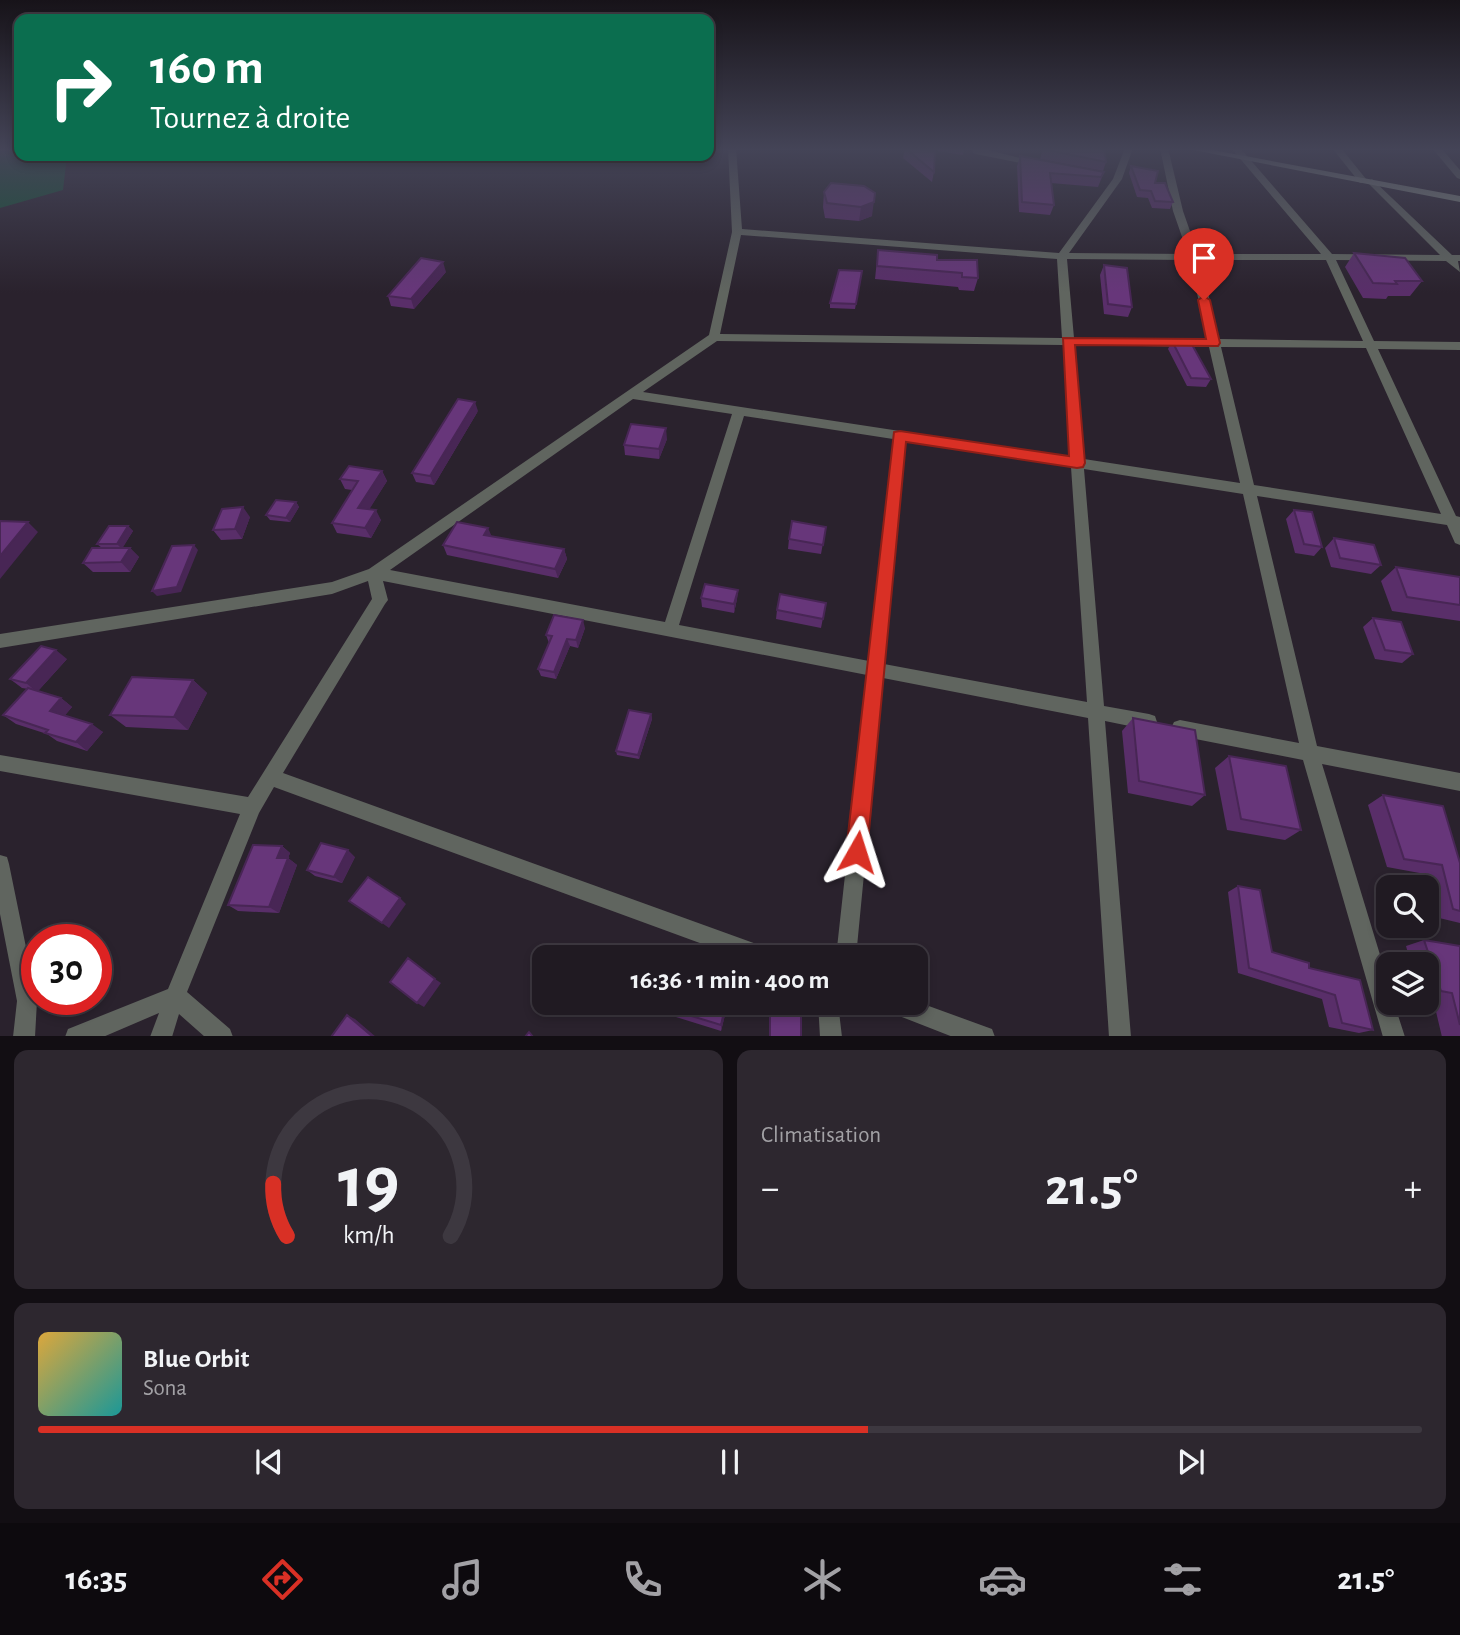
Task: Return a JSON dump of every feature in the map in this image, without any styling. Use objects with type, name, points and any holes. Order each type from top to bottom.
[{"type":"street","points":[[714,337],[737,232],[735,196]]},
{"type":"street","points":[[1105,196],[1062,256],[1120,1036]]},
{"type":"street","points":[[1175,196],[1194,257],[1310,752],[1394,1036]]},
{"type":"street","points":[[1275,196],[1330,258],[1456,521],[1460,539]]},
{"type":"street","points":[[1384,196],[1456,258],[1460,269]]},
{"type":"street","points":[[737,232],[1062,256],[1456,258]]},
{"type":"street","points":[[0,641],[332,588],[374,573],[714,337],[1460,346]]},
{"type":"street","points":[[632,395],[1456,521]]},
{"type":"street","points":[[670,630],[739,411]]},
{"type":"street","points":[[847,945],[900,436]]},
{"type":"street","points":[[374,573],[1460,782]]},
{"type":"street","points":[[162,1036],[175,996],[252,807],[380,600],[374,573]]},
{"type":"street","points":[[0,763],[252,807]]},
{"type":"street","points":[[270,777],[732,945]]},
{"type":"street","points":[[0,864],[27,1001],[24,1036]]},
{"type":"street","points":[[78,1036],[175,996]]},
{"type":"street","points":[[175,996],[221,1036]]},
{"type":"street","points":[[829,1015],[831,1036]]},
{"type":"street","points":[[924,1015],[981,1036]]},
{"type":"green space","points":[[0,196],[41,196],[0,208]]},
{"type":"building","points":[[825,196],[875,196],[874,202],[861,207],[827,203]]},
{"type":"building","points":[[1022,196],[1053,196],[1054,205],[1022,202]]},
{"type":"building","points":[[1153,196],[1171,196],[1173,202],[1155,201]]},
{"type":"building","points":[[878,250],[937,255],[937,260],[977,260],[978,278],[962,277],[962,273],[877,266]]},
{"type":"building","points":[[1354,253],[1405,258],[1422,281],[1373,283]]},
{"type":"building","points":[[421,258],[443,262],[411,299],[388,296]]},
{"type":"building","points":[[1104,265],[1127,268],[1132,307],[1108,304]]},
{"type":"building","points":[[839,270],[862,271],[856,304],[830,303]]},
{"type":"building","points":[[1172,341],[1190,341],[1211,379],[1191,378]]},
{"type":"building","points":[[458,399],[475,402],[430,476],[412,473]]},
{"type":"building","points":[[631,424],[666,428],[659,449],[624,445]]},
{"type":"building","points":[[349,466],[382,471],[358,508],[376,510],[365,528],[332,523],[358,481],[340,479]]},
{"type":"building","points":[[276,500],[296,502],[286,518],[266,515]]},
{"type":"building","points":[[243,507],[235,529],[213,530],[222,509]]},
{"type":"building","points":[[1294,510],[1312,512],[1322,547],[1304,544]]},
{"type":"building","points":[[0,521],[28,522],[0,556]]},
{"type":"building","points":[[792,521],[826,527],[823,545],[789,539]]},
{"type":"building","points":[[457,522],[488,528],[484,535],[564,549],[555,569],[443,545]]},
{"type":"building","points":[[109,526],[128,526],[117,544],[97,544]]},
{"type":"building","points":[[1334,538],[1374,545],[1381,565],[1340,558]]},
{"type":"building","points":[[194,545],[177,587],[152,591],[172,546]]},
{"type":"building","points":[[92,548],[130,548],[121,562],[83,563]]},
{"type":"building","points":[[1396,567],[1460,577],[1460,605],[1407,597]]},
{"type":"building","points":[[705,584],[738,590],[734,604],[701,598]]},
{"type":"building","points":[[780,594],[826,603],[823,619],[777,610]]},
{"type":"building","points":[[554,615],[583,620],[576,640],[567,639],[554,672],[538,669],[552,636],[546,635]]},
{"type":"building","points":[[1373,618],[1401,622],[1413,654],[1385,650]]},
{"type":"building","points":[[41,646],[56,650],[26,683],[10,679]]},
{"type":"building","points":[[132,677],[193,680],[174,717],[110,715]]},
{"type":"building","points":[[28,688],[61,698],[50,711],[92,724],[76,742],[45,733],[48,730],[3,715]]},
{"type":"building","points":[[629,710],[651,714],[638,755],[616,751]]},
{"type":"building","points":[[1133,718],[1195,730],[1205,795],[1139,781]]},
{"type":"building","points":[[1229,756],[1286,766],[1301,830],[1241,819]]},
{"type":"building","points":[[1383,795],[1443,806],[1460,863],[1460,911],[1453,909],[1442,865],[1404,859]]},
{"type":"building","points":[[321,843],[348,850],[334,877],[307,870]]},
{"type":"building","points":[[253,845],[282,846],[277,858],[288,858],[269,907],[228,905]]},
{"type":"building","points":[[368,877],[400,898],[382,923],[349,901]]},
{"type":"building","points":[[1238,886],[1260,890],[1272,952],[1309,963],[1309,968],[1360,980],[1373,1030],[1342,1023],[1335,995],[1249,968]]},
{"type":"building","points":[[1424,940],[1460,946],[1460,1025],[1452,993],[1441,991],[1439,985],[1439,952],[1428,952]]},
{"type":"building","points":[[408,958],[435,979],[417,1003],[390,982]]},
{"type":"building","points":[[347,1015],[372,1036],[332,1036]]},
{"type":"building","points":[[688,1015],[723,1015],[721,1025]]},
{"type":"building","points":[[770,1015],[801,1015],[801,1036],[770,1036]]},
{"type":"route","points":[[857,852],[900,436],[1077,463],[1068,341],[1214,343],[1204,300]]}]
